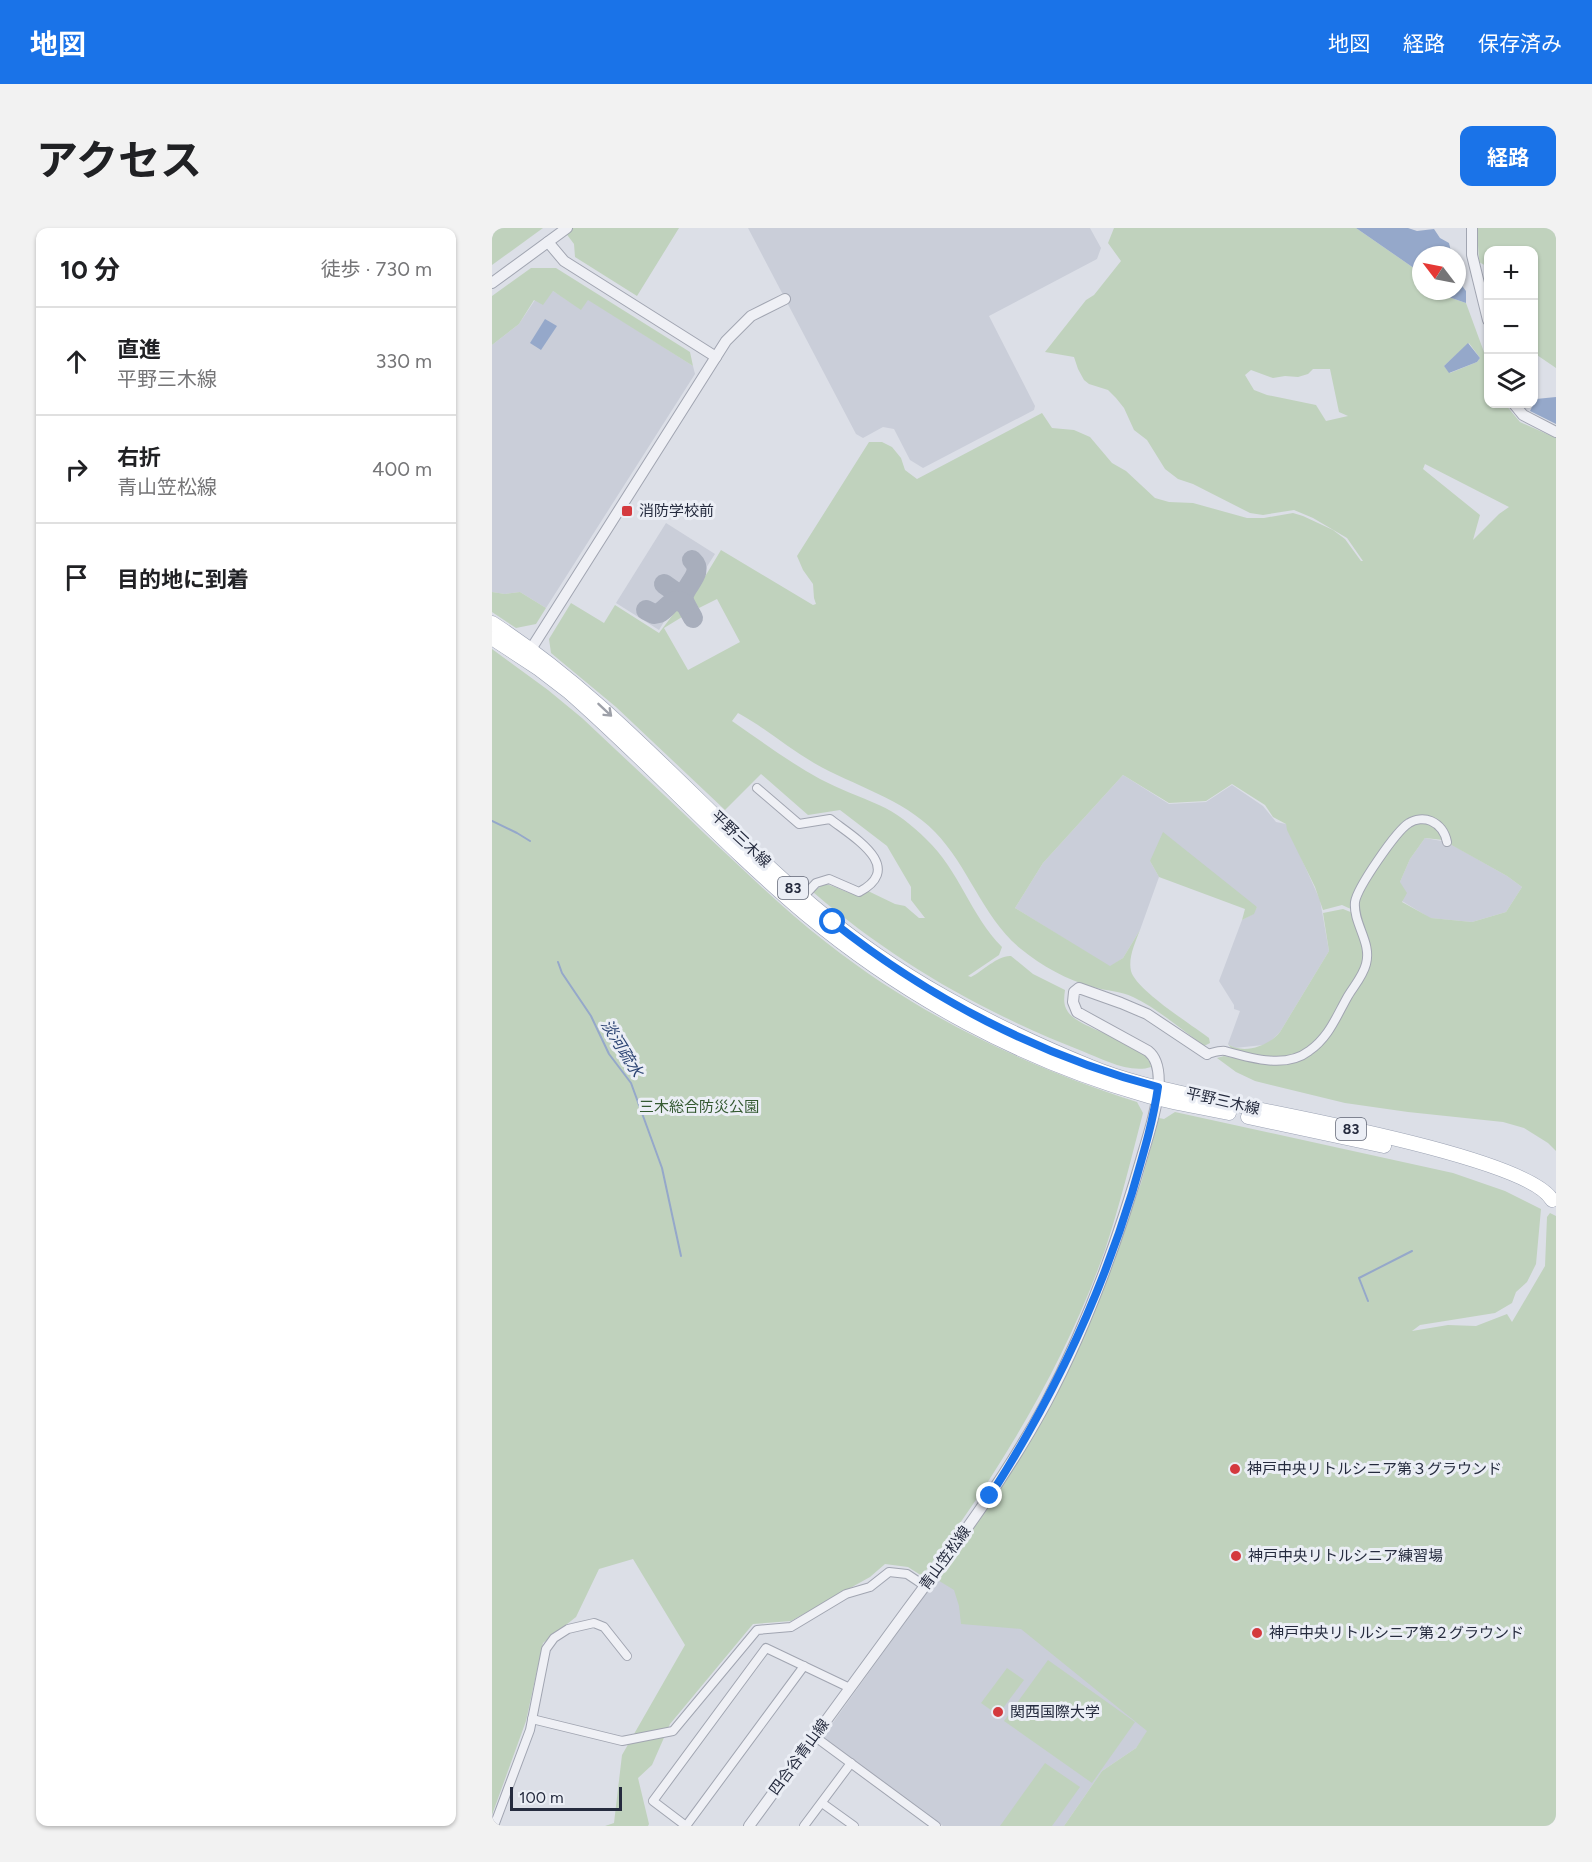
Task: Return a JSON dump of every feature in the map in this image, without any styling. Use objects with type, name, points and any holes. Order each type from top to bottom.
[{"type":"main road","name":"平野三木線","points":[[492,623],[576,698],[807,914],[876,967],[949,1013],[1032,1055],[1087,1076],[1432,1157],[1493,1175],[1543,1199],[1554,1201]]},
{"type":"main road","name":"平野三木線","points":[[492,638],[528,654],[604,710],[803,897],[883,960],[974,1015],[1023,1039],[1157,1092]]},
{"type":"street","points":[[492,283],[567,228]]},
{"type":"street","points":[[1472,228],[1472,255],[1484,304]]},
{"type":"street","points":[[548,242],[564,261],[716,357]]},
{"type":"street","points":[[528,654],[726,341],[742,323],[761,310],[785,299]]},
{"type":"street","points":[[1517,408],[1523,415],[1556,432]]},
{"type":"street","points":[[757,788],[799,824],[830,819],[873,854],[878,863],[878,873],[867,888],[859,892],[829,879],[816,883],[803,897]]},
{"type":"street","points":[[1157,1092],[1158,1068],[1154,1056],[1144,1048],[1077,1012],[1072,999],[1076,989],[1079,988],[1147,1014],[1207,1054],[1224,1051],[1252,1058],[1285,1060],[1302,1056],[1314,1047],[1335,1023],[1366,963],[1366,944],[1356,917],[1355,904],[1359,890],[1367,876],[1401,832],[1414,821],[1424,820],[1434,823],[1444,832],[1447,842]]},
{"type":"street","name":"青山笠松線","points":[[850,1688],[990,1496],[1026,1438],[1060,1375],[1091,1308],[1112,1254],[1138,1171],[1157,1092]]},
{"type":"street","points":[[532,1719],[622,1741],[673,1731],[757,1630],[791,1627],[846,1594],[870,1587],[889,1572],[907,1574],[925,1586]]},
{"type":"street","points":[[494,1826],[530,1731],[546,1649],[554,1638],[568,1629],[594,1623],[604,1627],[627,1656]]},
{"type":"street","points":[[804,1666],[686,1826],[653,1801],[766,1648],[804,1666],[850,1688]]},
{"type":"street","name":"四合谷青山線","points":[[749,1826],[850,1688]]},
{"type":"street","points":[[814,1736],[936,1826]]},
{"type":"street","points":[[804,1826],[851,1763]]},
{"type":"street","points":[[822,1803],[854,1826]]},
{"type":"shaded area","points":[[748,228],[1090,228],[1101,248],[1097,259],[989,316],[1035,406],[1034,410],[923,468],[910,460],[894,429],[883,427],[863,438],[856,434]]},
{"type":"shaded area","points":[[553,291],[581,309],[588,299],[693,366],[695,374],[546,608],[520,592],[505,594],[492,592],[492,345],[519,324],[535,300]]},
{"type":"shaded area","points":[[666,523],[715,554],[681,607],[673,607],[659,630],[616,603]]},
{"type":"shaded area","points":[[1123,775],[1169,804],[1206,802],[1232,785],[1263,806],[1276,822],[1286,824],[1320,900],[1329,951],[1280,1032],[1269,1043],[1235,1048],[1228,1044],[1240,1011],[1234,1009],[1234,1005],[1219,981],[1242,920],[1253,914],[1257,907],[1150,861],[1159,877],[1140,930],[1123,958],[1110,967],[1015,908],[1043,863]]},
{"type":"shaded area","points":[[1425,838],[1447,842],[1522,887],[1506,912],[1472,922],[1430,918],[1402,901],[1400,882],[1410,859]]},
{"type":"shaded area","name":"関西国際大学","points":[[936,1579],[982,1590],[1148,1731],[1136,1748],[1102,1771],[1064,1826],[943,1826],[824,1741],[824,1735]]},
{"type":"green space","points":[[492,228],[543,228],[492,265]]},
{"type":"green space","points":[[562,228],[679,228],[637,296],[575,257],[574,244]]},
{"type":"green space","points":[[1114,228],[1356,228],[1412,267],[1412,300],[1457,300],[1466,303],[1484,352],[1484,408],[1508,408],[1520,422],[1556,438],[1556,1151],[1548,1143],[1524,1128],[1503,1122],[1345,1103],[1255,1081],[1236,1072],[1217,1058],[1224,1056],[1280,1062],[1299,1058],[1314,1050],[1327,1037],[1365,973],[1368,961],[1369,950],[1358,919],[1357,901],[1364,885],[1379,863],[1411,825],[1417,822],[1428,822],[1437,829],[1443,840],[1425,838],[1410,859],[1400,882],[1407,893],[1402,902],[1431,918],[1472,922],[1506,912],[1522,887],[1448,843],[1449,835],[1428,818],[1409,820],[1379,854],[1358,888],[1353,910],[1342,905],[1323,910],[1286,824],[1273,817],[1265,805],[1232,784],[1206,801],[1169,803],[1123,775],[1043,863],[1015,908],[1110,966],[1123,958],[1140,930],[1130,961],[1135,979],[1153,997],[1209,1038],[1210,1043],[1204,1046],[1160,1013],[1133,997],[1074,980],[1046,967],[1029,955],[996,923],[947,846],[922,820],[893,801],[814,763],[738,713],[732,721],[764,744],[820,779],[892,811],[916,829],[937,851],[991,935],[1002,947],[999,955],[968,976],[971,977],[1001,958],[1011,956],[1033,974],[1065,990],[1065,1007],[1075,1019],[1139,1051],[1147,1058],[1151,1067],[1134,1069],[1107,1061],[1010,1020],[941,983],[875,941],[813,892],[824,884],[857,894],[868,891],[895,904],[905,906],[919,918],[925,918],[911,900],[911,887],[887,846],[840,810],[808,815],[761,774],[725,810],[616,707],[551,653],[549,639],[571,603],[604,623],[615,605],[659,633],[678,608],[682,617],[664,628],[688,670],[740,642],[717,599],[699,608],[692,598],[721,550],[813,605],[816,604],[813,584],[797,556],[869,442],[882,442],[892,447],[901,458],[905,470],[917,479],[1042,413],[1052,428],[1074,430],[1090,437],[1112,463],[1126,471],[1155,498],[1169,502],[1193,503],[1247,518],[1264,518],[1293,513],[1303,516],[1333,530],[1345,539],[1363,561],[1347,538],[1313,518],[1294,510],[1263,515],[1250,513],[1193,484],[1178,479],[1165,469],[1147,440],[1134,430],[1124,408],[1116,398],[1108,390],[1084,380],[1074,357],[1045,352],[1086,300],[1094,295],[1121,261],[1108,243]],"holes":[[[1469,343],[1480,358],[1477,362],[1450,373],[1444,366]],[[1313,369],[1330,369],[1339,412],[1348,416],[1326,421],[1316,405],[1267,395],[1254,390],[1245,375],[1251,370],[1273,378],[1298,377],[1308,374]],[[1425,464],[1509,507],[1473,540],[1480,515],[1423,469]]]},
{"type":"green space","points":[[1477,228],[1556,228],[1556,368],[1538,356],[1538,246],[1484,246],[1484,265],[1479,262]]},
{"type":"green space","points":[[531,268],[556,268],[690,352],[693,366],[588,300],[581,310],[553,291],[543,305],[534,300],[519,324],[492,345],[492,296]]},
{"type":"green space","points":[[492,592],[505,594],[520,592],[546,608],[536,624],[516,628],[492,612]]},
{"type":"green space","name":"三木総合防災公園","points":[[492,649],[582,718],[780,904],[862,969],[936,1016],[975,1036],[1054,1072],[1137,1102],[1143,1113],[1105,1250],[1069,1337],[1026,1420],[950,1538],[922,1576],[908,1567],[885,1564],[870,1577],[791,1621],[753,1624],[670,1724],[652,1765],[638,1778],[648,1826],[605,1826],[614,1823],[622,1755],[685,1645],[633,1559],[599,1569],[576,1617],[543,1643],[526,1721],[492,1815]]},
{"type":"green space","points":[[1163,832],[1257,907],[1254,914],[1242,920],[1245,909],[1159,877],[1150,861]]},
{"type":"green space","points":[[1343,909],[1353,913],[1365,954],[1361,969],[1319,1038],[1299,1054],[1276,1058],[1234,1052],[1228,1044],[1248,1049],[1263,1045],[1280,1032],[1329,951],[1323,913]]},
{"type":"green space","points":[[1175,1112],[1453,1173],[1505,1191],[1541,1209],[1536,1264],[1527,1282],[1516,1292],[1512,1303],[1495,1313],[1420,1325],[1412,1331],[1448,1325],[1476,1326],[1507,1314],[1512,1322],[1545,1266],[1547,1217],[1550,1213],[1556,1216],[1556,1826],[1064,1826],[1102,1771],[1136,1748],[1147,1731],[1021,1629],[961,1624],[954,1590],[936,1579],[963,1543],[1100,1298],[1141,1183],[1159,1118],[1164,1119]]},
{"type":"green space","points":[[1048,1660],[1135,1722],[1092,1783],[1004,1721]]},
{"type":"green space","points":[[1007,1668],[1024,1680],[998,1715],[981,1703]]},
{"type":"green space","points":[[1045,1763],[1080,1787],[1052,1826],[1000,1826]]},
{"type":"water","points":[[1356,228],[1408,228],[1417,231],[1434,229],[1440,238],[1449,243],[1450,246],[1412,246],[1412,267]]},
{"type":"water","points":[[545,319],[557,326],[541,350],[530,343]]},
{"type":"water","points":[[1468,343],[1480,358],[1477,362],[1449,373],[1444,366]]},
{"type":"water","points":[[1556,397],[1556,424],[1530,411],[1532,408],[1538,408],[1538,399]]},
{"type":"waterway","name":"淡河疏水","points":[[492,821],[530,841]]},
{"type":"waterway","name":"淡河疏水","points":[[558,962],[562,973],[591,1016],[609,1054],[631,1083],[662,1168],[681,1256]]},
{"type":"waterway","points":[[1368,1301],[1359,1278],[1412,1251]]},
{"type":"taxiway","points":[[683,599],[697,570],[692,560]]},
{"type":"taxiway","points":[[664,584],[681,596],[693,618]]},
{"type":"taxiway","points":[[646,610],[654,614],[677,601],[685,604]]},
{"type":"place","name":"消防学校前","points":[[627,511]]},
{"type":"place","name":"神戸中央リトルシニア第３グラウンド","points":[[1235,1469]]},
{"type":"place","name":"神戸中央リトルシニア練習場","points":[[1236,1556]]},
{"type":"place","name":"神戸中央リトルシニア第２グラウンド","points":[[1257,1633]]},
{"type":"place","name":"関西国際大学","points":[[998,1712]]},
{"type":"route","points":[[833,922],[863,946],[902,972],[974,1015],[1023,1039],[1091,1067],[1158,1087],[1153,1118],[1122,1225],[1091,1308],[1045,1405],[990,1496]]}]
